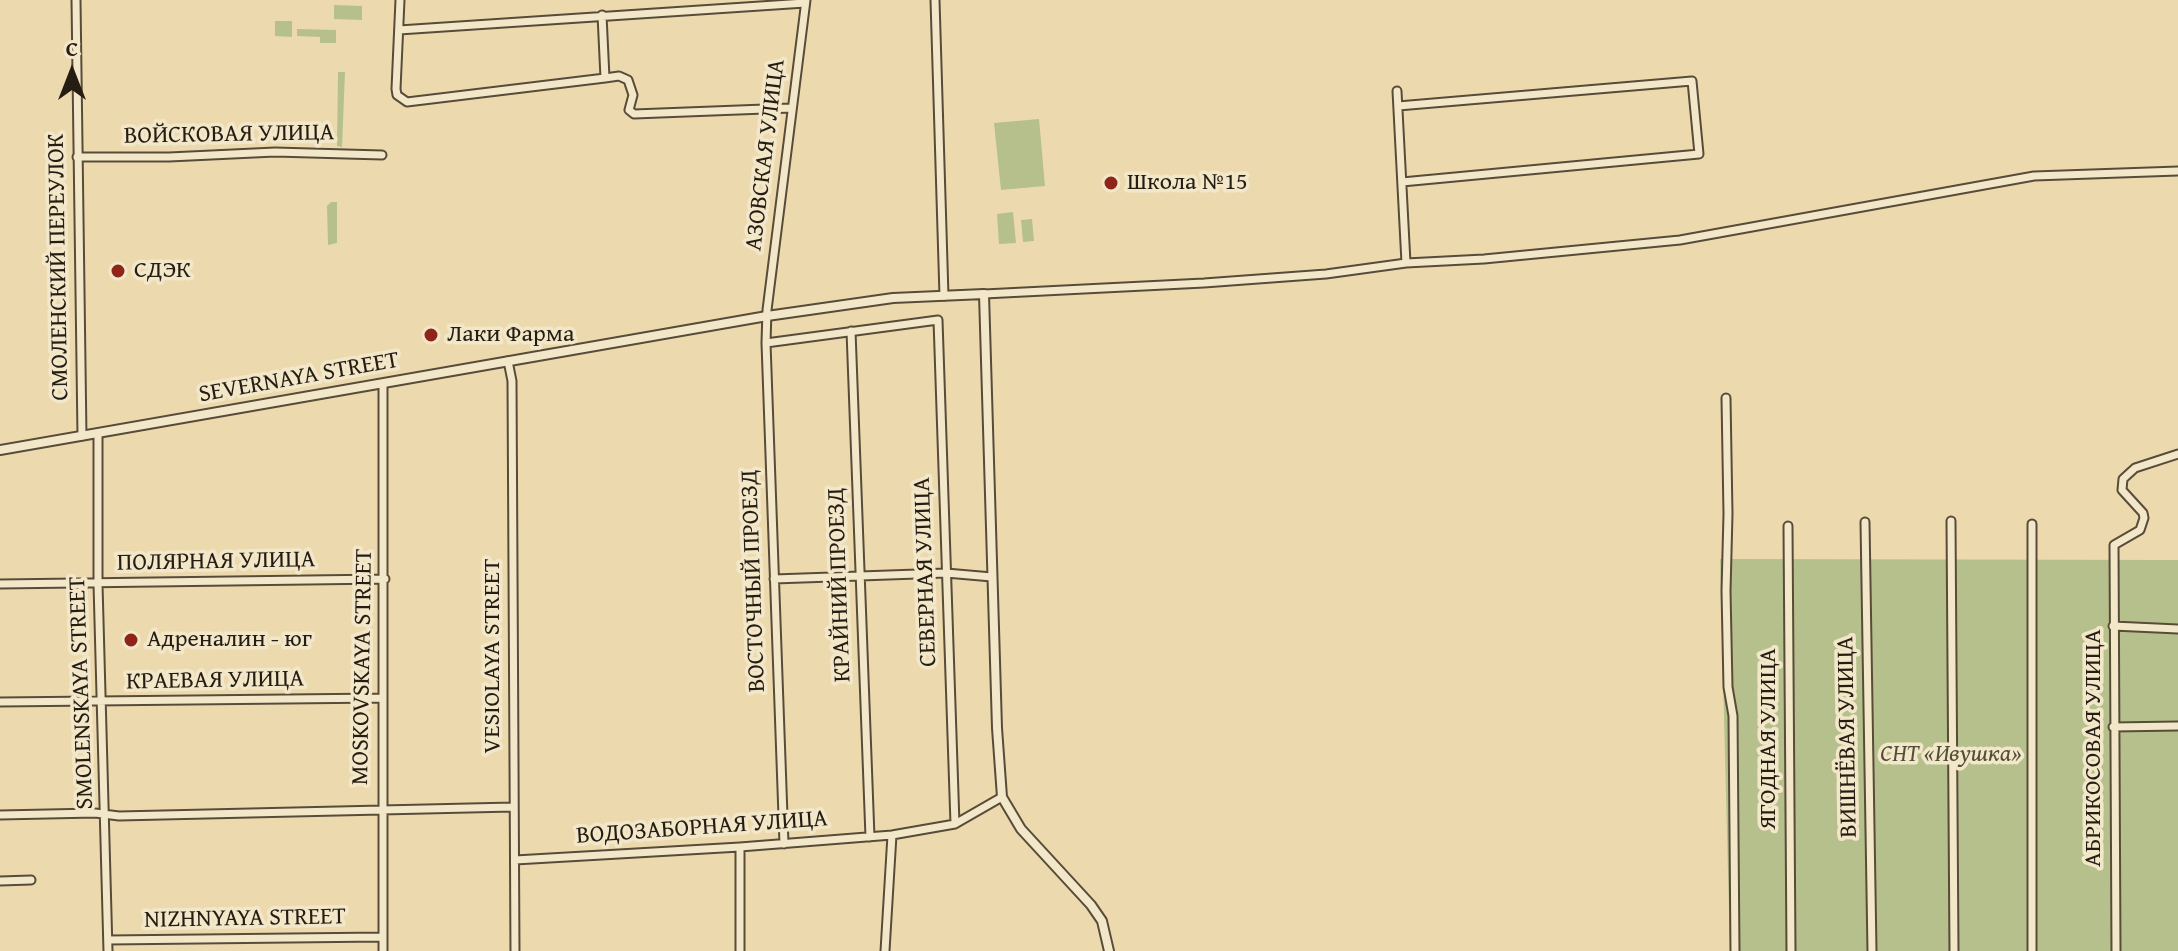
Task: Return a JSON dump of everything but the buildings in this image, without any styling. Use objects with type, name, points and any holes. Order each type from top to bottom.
[{"type":"street","name":"СМОЛЕНСКИЙ ПЕРЕУЛОК","points":[[76,0],[82,436]]},
{"type":"street","points":[[400,0],[396,89],[397,95],[407,102],[619,76],[628,80],[633,95],[629,110],[640,115],[791,108]]},
{"type":"street","points":[[935,0],[944,296]]},
{"type":"street","points":[[399,30],[806,2]]},
{"type":"street","name":"АЗОВСКАЯ УЛИЦА","points":[[767,316],[806,2]]},
{"type":"street","points":[[602,15],[605,78]]},
{"type":"street","points":[[1398,106],[1692,81],[1699,154],[1402,182]]},
{"type":"street","points":[[1397,91],[1406,263]]},
{"type":"street","name":"ВОЙСКОВАЯ УЛИЦА","points":[[77,157],[295,152],[382,155]]},
{"type":"street","points":[[1109,951],[1102,921],[1021,829],[1002,797],[997,728],[984,294],[1326,274],[1406,263],[1484,259],[1680,240],[2034,176],[2178,171]]},
{"type":"street","name":"SEVERNAYA STREET","points":[[0,450],[767,316],[893,298],[984,294]]},
{"type":"street","name":"ВОСТОЧНЫЙ ПРОЕЗД","points":[[767,316],[784,844]]},
{"type":"street","name":"СЕВЕРНАЯ УЛИЦА","points":[[851,331],[938,320],[955,824]]},
{"type":"street","points":[[766,343],[851,331]]},
{"type":"street","name":"КРАЙНИЙ ПРОЕЗД","points":[[851,331],[870,837]]},
{"type":"street","name":"VESIOLAYA STREET","points":[[508,361],[512,396],[515,951]]},
{"type":"street","name":"MOSKOVSKAYA STREET","points":[[383,384],[383,951]]},
{"type":"street","points":[[1726,398],[1726,591],[1728,687],[1733,716],[1735,951]]},
{"type":"street","name":"SMOLENSKAYA STREET","points":[[98,433],[98,584],[108,951]]},
{"type":"street","name":"АБРИКОСОВАЯ УЛИЦА","points":[[2116,951],[2114,545],[2140,530],[2144,518],[2122,490],[2123,479],[2135,468],[2178,454]]},
{"type":"street","points":[[1951,521],[1954,951]]},
{"type":"street","name":"ВИШНЁВАЯ УЛИЦА","points":[[1865,522],[1872,951]]},
{"type":"street","points":[[2032,524],[2032,951]]},
{"type":"street","name":"ЯГОДНАЯ УЛИЦА","points":[[1788,526],[1791,951]]},
{"type":"street","points":[[774,579],[946,573],[992,577]]},
{"type":"street","name":"ПОЛЯРНАЯ УЛИЦА","points":[[0,584],[385,579]]},
{"type":"street","points":[[2113,626],[2178,629]]},
{"type":"street","name":"КРАЕВАЯ УЛИЦА","points":[[0,702],[383,698]]},
{"type":"street","points":[[2113,727],[2178,726]]},
{"type":"street","name":"ВОДОЗАБОРНАЯ УЛИЦА","points":[[515,860],[892,835],[955,824],[1002,797]]},
{"type":"street","points":[[0,815],[513,807]]},
{"type":"street","points":[[885,951],[892,835]]},
{"type":"street","points":[[740,847],[740,951]]},
{"type":"street","points":[[0,881],[31,880]]},
{"type":"street","name":"NIZHNYAYA STREET","points":[[108,940],[382,937]]},
{"type":"green space","points":[[334,5],[362,6],[362,20],[334,19]]},
{"type":"green space","points":[[275,21],[292,21],[292,37],[275,36]]},
{"type":"green space","points":[[297,29],[336,30],[336,43],[320,43],[320,37],[297,36]]},
{"type":"green space","points":[[338,72],[345,72],[342,147],[337,146]]},
{"type":"green space","points":[[1039,119],[1045,186],[1001,190],[994,123]]},
{"type":"green space","points":[[337,202],[337,243],[328,245],[327,206]]},
{"type":"green space","points":[[1013,212],[1016,243],[999,244],[997,214]]},
{"type":"green space","points":[[1032,219],[1034,241],[1023,242],[1021,220]]},
{"type":"green space","name":"СНТ «Ивушка»","points":[[1720,559],[2178,560],[2178,951],[1730,951]]},
{"type":"place","name":"Школа №15","points":[[1111,183]]},
{"type":"place","name":"СДЭК","points":[[118,271]]},
{"type":"place","name":"Лаки Фарма","points":[[431,335]]},
{"type":"place","name":"Адреналин - юг","points":[[131,640]]}]
